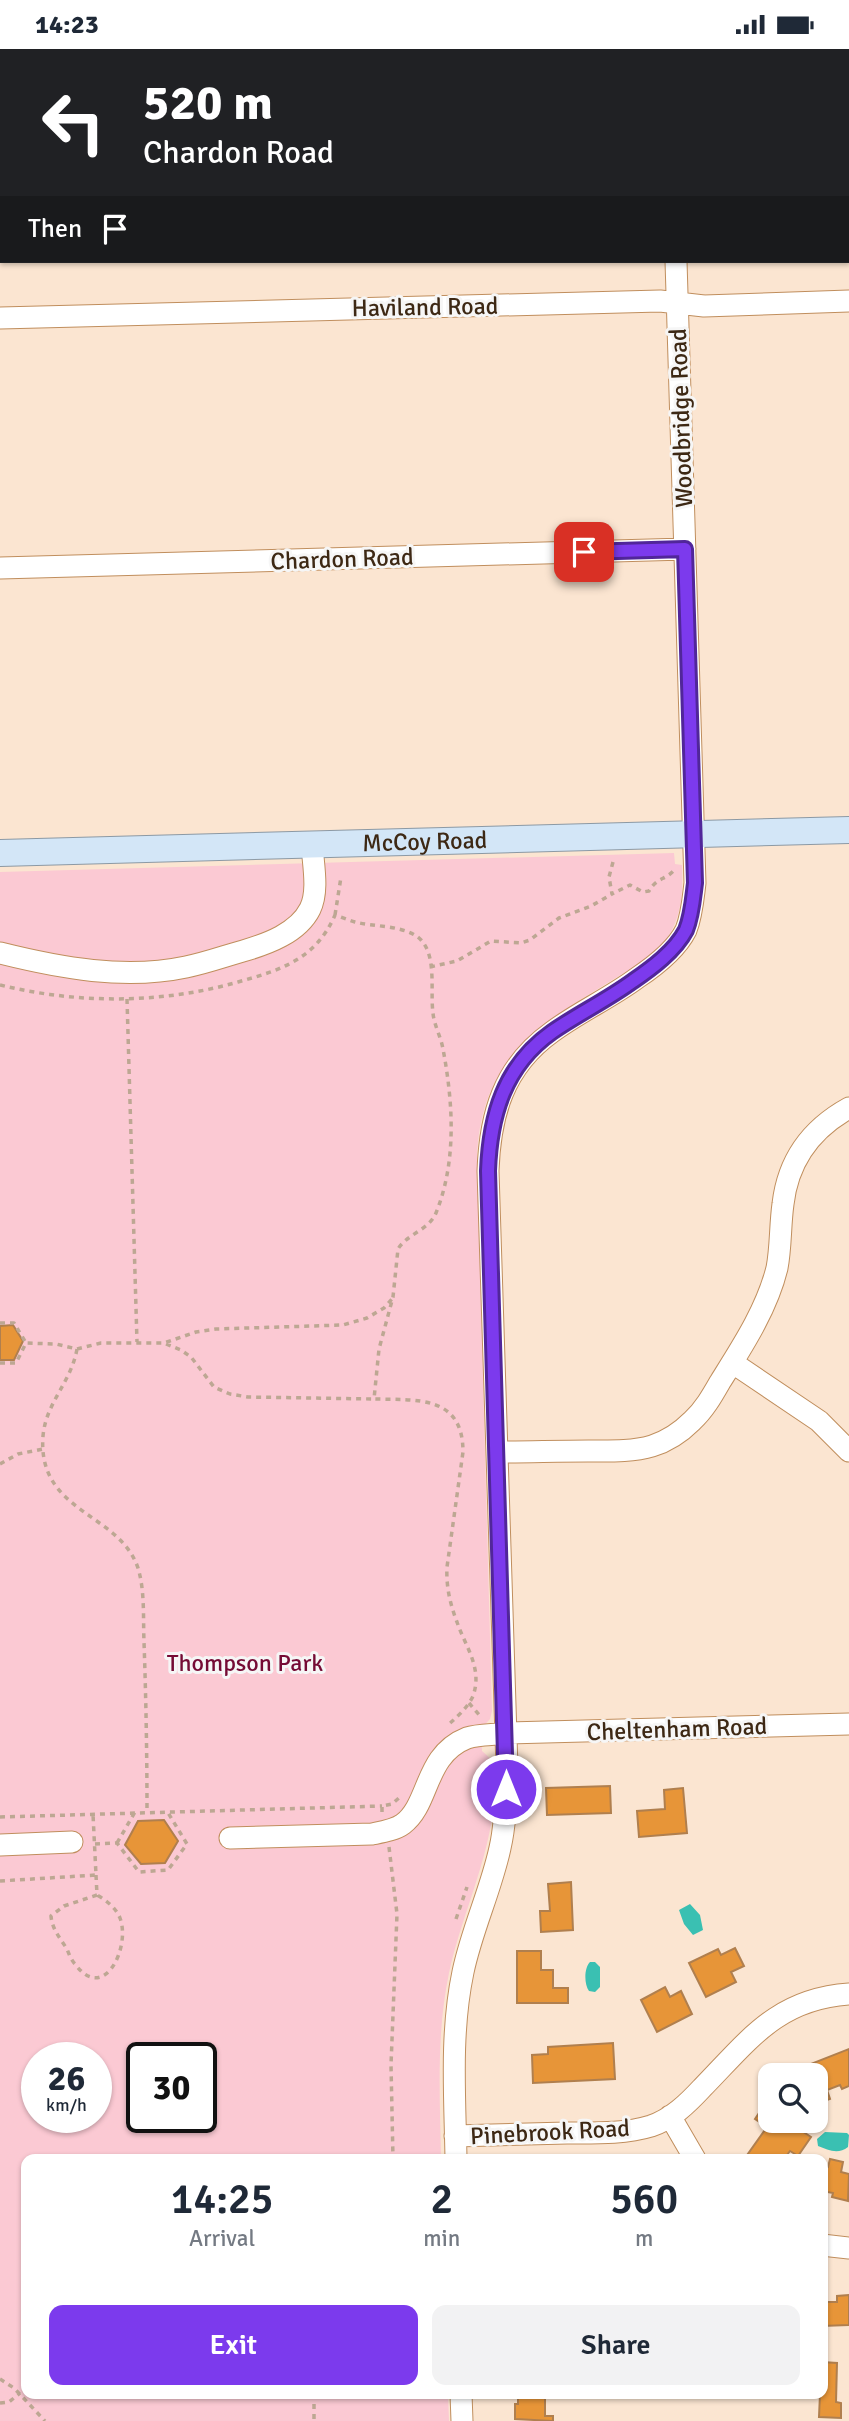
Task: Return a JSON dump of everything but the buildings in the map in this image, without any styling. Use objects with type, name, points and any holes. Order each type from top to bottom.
[{"type":"main road","name":"McCoy Road","points":[[0,853],[849,830]]},
{"type":"street","name":"Woodbridge Road","points":[[456,2154],[453,2061],[456,2016],[472,1932],[500,1847],[505,1810],[506,1733],[489,1136],[497,1106],[510,1079],[529,1052],[551,1033],[654,967],[677,943],[692,911],[695,883],[676,263]]},
{"type":"street","name":"Haviland Road","points":[[0,318],[660,301],[704,306],[849,301]]},
{"type":"street","name":"Chardon Road","points":[[0,568],[685,549]]},
{"type":"street","points":[[0,953],[85,969],[139,972],[184,967],[265,945],[292,929],[310,909],[314,889],[312,845]]},
{"type":"street","points":[[498,1452],[649,1447],[673,1437],[694,1420],[733,1363],[767,1299],[777,1266],[783,1203],[789,1176],[800,1151],[829,1119],[849,1108]]},
{"type":"street","points":[[733,1363],[819,1421],[849,1451]]},
{"type":"street","name":"Cheltenham Road","points":[[386,1832],[402,1825],[415,1811],[432,1770],[455,1746],[467,1738],[506,1733],[849,1724]]},
{"type":"street","points":[[230,1838],[386,1832]]},
{"type":"street","points":[[0,1845],[72,1842]]},
{"type":"street","name":"Pinebrook Road","points":[[455,2136],[617,2132],[652,2125],[687,2104],[758,2030],[785,2011],[823,1996],[849,1994]]},
{"type":"street","points":[[670,2116],[692,2154]]},
{"type":"street","points":[[828,2246],[849,2248]]},
{"type":"street","points":[[461,2399],[462,2421]]},
{"type":"path","points":[[612,894],[610,877],[613,862]]},
{"type":"path","points":[[430,967],[457,961],[491,941],[521,943],[530,940],[559,918],[591,907],[630,885],[643,893],[649,891],[655,881],[673,872],[677,863]]},
{"type":"path","points":[[0,985],[55,996],[127,999],[165,997],[207,990],[274,971],[292,963],[315,946],[325,933],[335,915],[341,877]]},
{"type":"path","points":[[335,915],[354,922],[413,934],[426,946],[433,1014],[443,1046],[450,1101],[447,1171],[434,1218],[398,1247],[393,1297],[379,1349],[374,1399]]},
{"type":"path","points":[[127,999],[137,1342]]},
{"type":"path","points":[[164,1343],[196,1332],[216,1329],[348,1324],[380,1310],[393,1297]]},
{"type":"path","points":[[0,1324],[14,1323],[26,1343]]},
{"type":"path","points":[[26,1343],[56,1344],[77,1349],[102,1343],[164,1343],[191,1357],[214,1387],[235,1395],[415,1401],[439,1405],[454,1416],[461,1433],[463,1452],[447,1584],[455,1619],[475,1665],[475,1684],[467,1705],[445,1728]]},
{"type":"path","points":[[0,1363],[16,1363],[26,1343]]},
{"type":"path","points":[[77,1349],[69,1378],[46,1418],[43,1449],[47,1470],[62,1495],[119,1540],[133,1557],[138,1569],[144,1643],[147,1812]]},
{"type":"path","points":[[0,1464],[18,1454],[43,1449]]},
{"type":"path","points":[[0,1817],[382,1806],[392,1804],[403,1793]]},
{"type":"path","points":[[382,1806],[397,1902],[391,2065],[393,2154]]},
{"type":"path","points":[[117,1843],[139,1872],[168,1870],[187,1844],[167,1811]]},
{"type":"path","points":[[117,1843],[135,1812]]},
{"type":"path","points":[[93,1814],[97,1895]]},
{"type":"path","points":[[94,1844],[117,1843]]},
{"type":"path","points":[[0,1881],[96,1875]]},
{"type":"path","points":[[97,1895],[120,1917],[119,1958],[103,1977],[93,1977],[75,1964],[52,1926],[51,1916],[64,1906],[97,1895]]},
{"type":"path","points":[[0,2379],[20,2393],[9,2402],[0,2403]]},
{"type":"path","points":[[25,2399],[45,2421]]},
{"type":"path","points":[[314,2399],[314,2421]]},
{"type":"green space","name":"Thompson Park","points":[[674,853],[675,864],[682,865],[679,911],[673,929],[663,944],[643,961],[561,1013],[518,1050],[501,1071],[489,1096],[481,1125],[477,1159],[492,1711],[490,1719],[481,1729],[482,1751],[493,1761],[495,1788],[487,1842],[456,1947],[445,1996],[440,2066],[441,2154],[21,2154],[21,2399],[448,2399],[449,2421],[0,2421],[0,872]]},
{"type":"water","points":[[690,1904],[700,1915],[703,1930],[693,1935],[684,1924],[679,1910]]},
{"type":"water","points":[[590,1962],[595,1962],[600,1967],[600,1987],[595,1992],[589,1991],[586,1984],[586,1972]]},
{"type":"water","points":[[828,2132],[849,2135],[848,2147],[837,2151],[818,2146],[817,2139]]},
{"type":"route","points":[[506,1789],[489,1136],[497,1106],[510,1079],[529,1052],[551,1033],[654,967],[677,943],[692,911],[695,883],[685,549],[584,552]]}]
